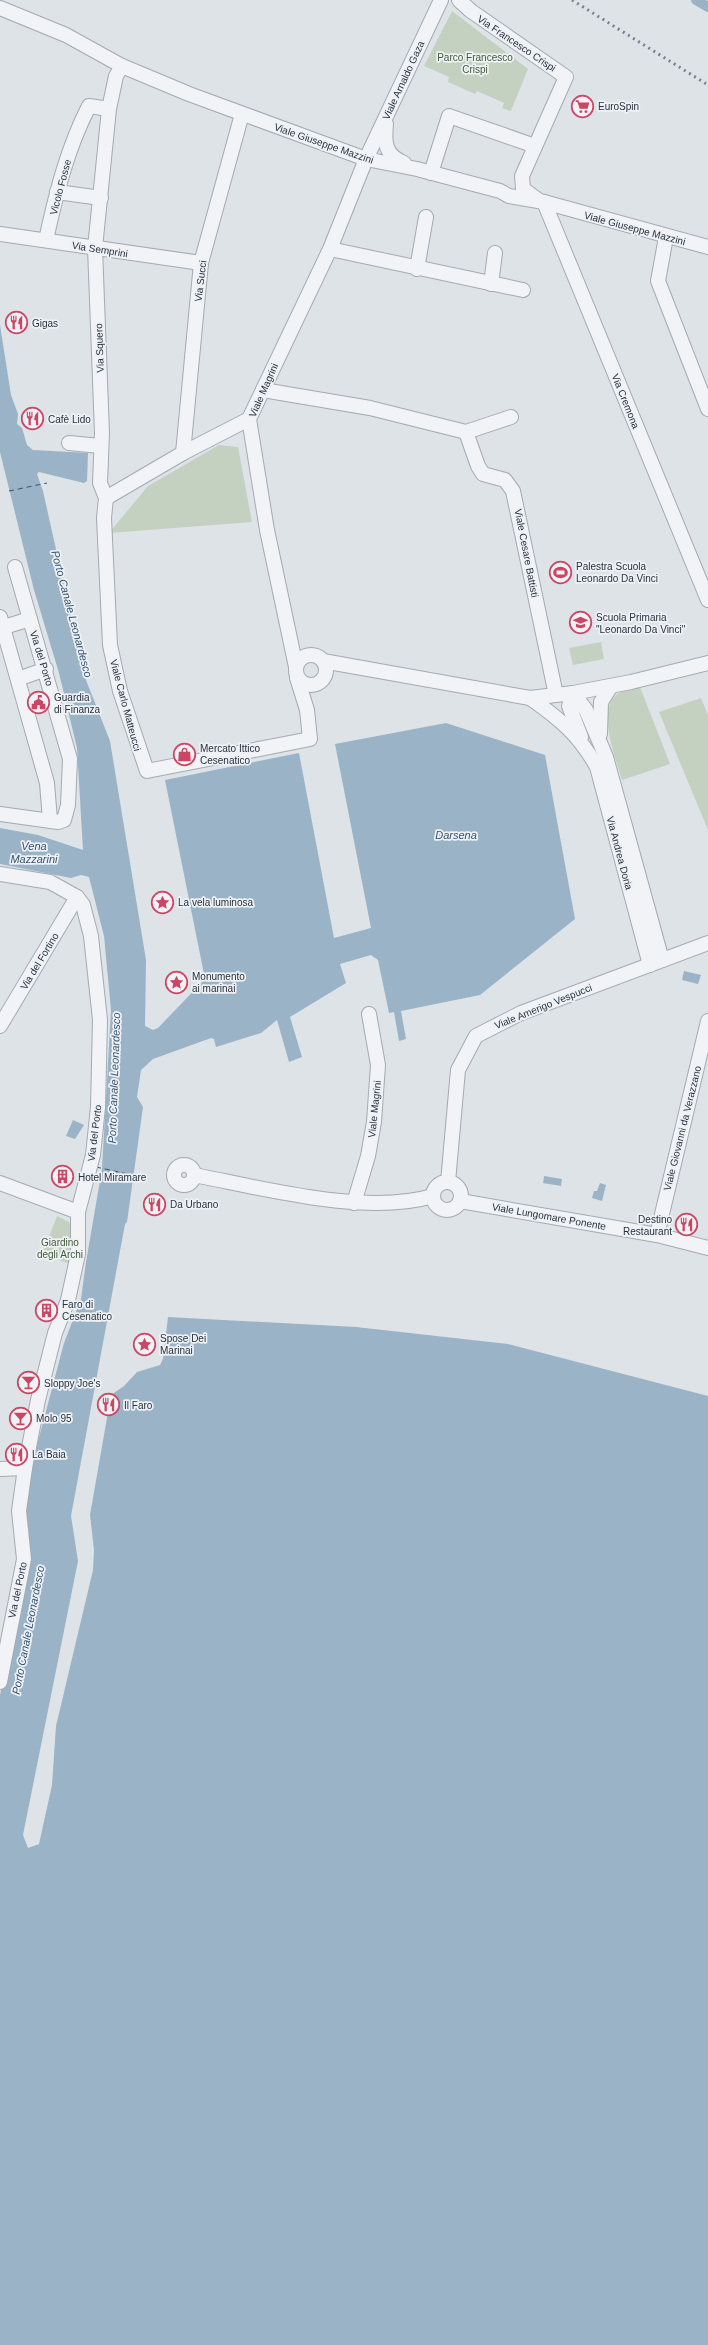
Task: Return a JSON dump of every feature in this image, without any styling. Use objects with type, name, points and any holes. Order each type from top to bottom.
[{"type":"street","name":"Viale Arnaldo Gaza","points":[[366,159],[441,0]]},
{"type":"street","name":"Via Francesco Crispi","points":[[459,0],[471,11],[566,77],[534,146],[522,176]]},
{"type":"street","name":"Viale Giuseppe Mazzini","points":[[0,8],[66,35],[122,66],[242,114],[366,159],[417,169],[500,191],[521,199],[542,202],[708,248]]},
{"type":"street","name":"Via Squero","points":[[106,498],[100,483],[100,446],[102,433],[95,248],[109,109],[116,76],[122,66]]},
{"type":"street","name":"Vicolo Fosse","points":[[46,240],[57,192],[75,134],[89,106],[109,109]]},
{"type":"street","points":[[390,108],[386,124],[385,140],[388,152],[395,160],[417,169]]},
{"type":"street","name":"Via Succi","points":[[183,453],[201,263],[242,114]]},
{"type":"street","points":[[431,173],[450,116],[534,146]]},
{"type":"street","name":"Viale Magrini","points":[[310,739],[307,710],[297,672],[267,530],[249,419],[330,249],[366,159]]},
{"type":"street","points":[[500,191],[522,176],[523,189],[531,197],[542,202]]},
{"type":"street","points":[[57,192],[101,198]]},
{"type":"street","name":"Via Cremona","points":[[542,202],[708,600]]},
{"type":"street","points":[[417,269],[426,217]]},
{"type":"street","name":"Via Semprini","points":[[0,234],[201,263]]},
{"type":"street","points":[[666,237],[658,281],[708,409]]},
{"type":"street","points":[[330,249],[417,269],[523,290]]},
{"type":"street","points":[[491,284],[495,253]]},
{"type":"street","points":[[263,390],[370,408],[466,432],[511,417]]},
{"type":"street","points":[[106,498],[183,453],[249,419]]},
{"type":"street","name":"Viale Cesare Battisti","points":[[466,432],[478,466],[483,474],[505,480],[513,490],[556,695]]},
{"type":"street","points":[[69,443],[100,446]]},
{"type":"street","points":[[100,483],[128,484]]},
{"type":"street","name":"Viale Carlo Matteucci","points":[[106,498],[104,518],[110,645],[120,691],[147,771],[310,739]]},
{"type":"street","name":"Via del Porto","points":[[15,567],[46,669],[70,759],[68,805],[57,820]]},
{"type":"street","points":[[0,814],[57,820],[2,622],[30,619]]},
{"type":"street","points":[[290,635],[320,663],[323,680],[316,685],[308,686],[297,672],[301,658],[320,663],[344,664],[530,698],[573,693],[611,686],[708,663]]},
{"type":"street","points":[[18,678],[46,669]]},
{"type":"street","name":"Viale Magrini","points":[[307,710],[316,685]]},
{"type":"street","name":"Via Andrea Doria","points":[[611,686],[601,702],[599,717],[600,740],[614,808],[656,963]]},
{"type":"street","name":"Via Andrea Doria","points":[[573,693],[586,710],[600,740]]},
{"type":"street","name":"Via Andrea Doria","points":[[573,693],[569,706],[584,744],[597,767],[614,808]]},
{"type":"street","name":"Via Andrea Doria","points":[[530,698],[555,716],[584,744]]},
{"type":"street","points":[[0,874],[50,882],[77,897]]},
{"type":"street","name":"Via del Porto","points":[[0,1682],[24,1559],[19,1511],[25,1468],[38,1400],[55,1333],[68,1300],[78,1254],[78,1212],[93,1155],[98,1107],[100,1020],[99,994],[86,913],[77,897]]},
{"type":"street","name":"Via del Fortino","points":[[0,1026],[77,897]]},
{"type":"street","name":"Viale Amerigo Vespucci","points":[[448,1182],[458,1070],[476,1036],[521,1013],[708,943]]},
{"type":"street","name":"Viale Magrini","points":[[354,1203],[368,1156],[374,1122],[378,1065],[369,1014]]},
{"type":"street","name":"Viale Giovanni da Verazzano","points":[[656,1235],[708,1021]]},
{"type":"street","points":[[194,1175],[354,1203],[411,1202],[433,1196],[439,1184],[448,1182],[459,1188],[460,1201],[454,1208],[445,1210],[437,1205],[433,1196]]},
{"type":"street","points":[[0,1183],[78,1212]]},
{"type":"street","name":"Viale Lungomare Ponente","points":[[460,1201],[656,1235],[708,1248]]},
{"type":"street","points":[[0,1469],[25,1468]]},
{"type":"green space","name":"Parco Francesco Crispi","points":[[452,11],[528,69],[511,111],[502,108],[504,103],[477,91],[475,94],[448,82],[449,77],[424,66]]},
{"type":"green space","points":[[219,445],[238,447],[252,522],[109,533],[148,486]]},
{"type":"green space","points":[[601,642],[604,659],[573,665],[569,648]]},
{"type":"green space","points":[[640,687],[670,764],[622,780],[609,734],[608,710],[612,700],[619,693]]},
{"type":"green space","points":[[701,698],[708,715],[708,830],[659,712]]},
{"type":"green space","name":"Giardino degli Archi","points":[[57,1216],[69,1222],[74,1235],[71,1264],[42,1255]]},
{"type":"water","points":[[0,325],[11,395],[18,414],[17,424],[22,428],[27,445],[33,450],[88,453],[87,481],[84,483],[39,472],[37,474],[43,491],[84,675],[110,741],[146,960],[145,1026],[153,1030],[158,1028],[205,979],[165,780],[299,753],[334,938],[371,928],[335,744],[446,723],[545,755],[575,919],[480,995],[401,1011],[406,1039],[399,1041],[394,1012],[389,1013],[378,960],[371,955],[340,964],[346,983],[290,1017],[302,1057],[289,1062],[277,1020],[261,1033],[216,1047],[214,1039],[211,1038],[153,1059],[141,1070],[137,1097],[143,1107],[127,1222],[125,1224],[71,1516],[78,1561],[23,1835],[28,1848],[39,1844],[52,1785],[56,1726],[93,1570],[94,1550],[90,1515],[111,1395],[124,1386],[137,1372],[160,1365],[163,1359],[168,1317],[356,1327],[508,1344],[708,1396],[708,2345],[0,2345],[0,1695],[30,1557],[24,1511],[37,1445],[64,1343],[81,1299],[102,1169],[111,1010],[104,936],[89,877],[81,875],[71,878],[0,864],[0,828],[38,835],[83,850],[77,748],[59,673],[34,590],[0,452]]},
{"type":"water","points":[[684,971],[701,975],[698,984],[682,980]]},
{"type":"water","points":[[73,1120],[84,1125],[75,1139],[66,1136]]},
{"type":"water","points":[[544,1176],[562,1179],[561,1186],[543,1183]]},
{"type":"water","points":[[600,1183],[606,1185],[602,1201],[592,1198],[594,1191],[597,1191]]},
{"type":"waterway","points":[[696,0],[708,7]]},
{"type":"ferry route","points":[[9,491],[47,483]]},
{"type":"ferry route","points":[[96,1167],[137,1176]]},
{"type":"railway","points":[[572,0],[708,85]]},
{"type":"place","name":"EuroSpin","points":[[582,106]]},
{"type":"place","name":"Gigas","points":[[16,323]]},
{"type":"place","name":"Cafè Lido","points":[[33,419]]},
{"type":"place","name":"Palestra Scuola Leonardo Da Vinci","points":[[561,572]]},
{"type":"place","name":"Scuola Primaria \"Leonardo Da Vinci\"","points":[[580,623]]},
{"type":"place","name":"Guardia di Finanza","points":[[38,703]]},
{"type":"place","name":"Mercato Ittico Cesenatico","points":[[185,754]]},
{"type":"place","name":"La vela luminosa","points":[[162,902]]},
{"type":"place","name":"Monumento ai marinai","points":[[176,982]]},
{"type":"place","name":"Hotel Miramare","points":[[62,1177]]},
{"type":"place","name":"Da Urbano","points":[[155,1204]]},
{"type":"place","name":"Destino Restaurant","points":[[687,1225]]},
{"type":"place","name":"Faro di Cesenatico","points":[[46,1310]]},
{"type":"place","name":"Spose Dei Marinai","points":[[145,1344]]},
{"type":"place","name":"Sloppy Joe's","points":[[28,1383]]},
{"type":"place","name":"Il Faro","points":[[109,1405]]},
{"type":"place","name":"Molo 95","points":[[20,1418]]},
{"type":"place","name":"La Baia","points":[[16,1454]]},
{"type":"water label","name":"Porto Canale Leonardesco","points":[[72,614]]},
{"type":"water label","name":"Darsena","points":[[456,835]]},
{"type":"water label","name":"Vena Mazzarini","points":[[34,852]]},
{"type":"water label","name":"Porto Canale Leonardesco","points":[[114,1078]]},
{"type":"water label","name":"Porto Canale Leonardesco","points":[[28,1630]]}]
